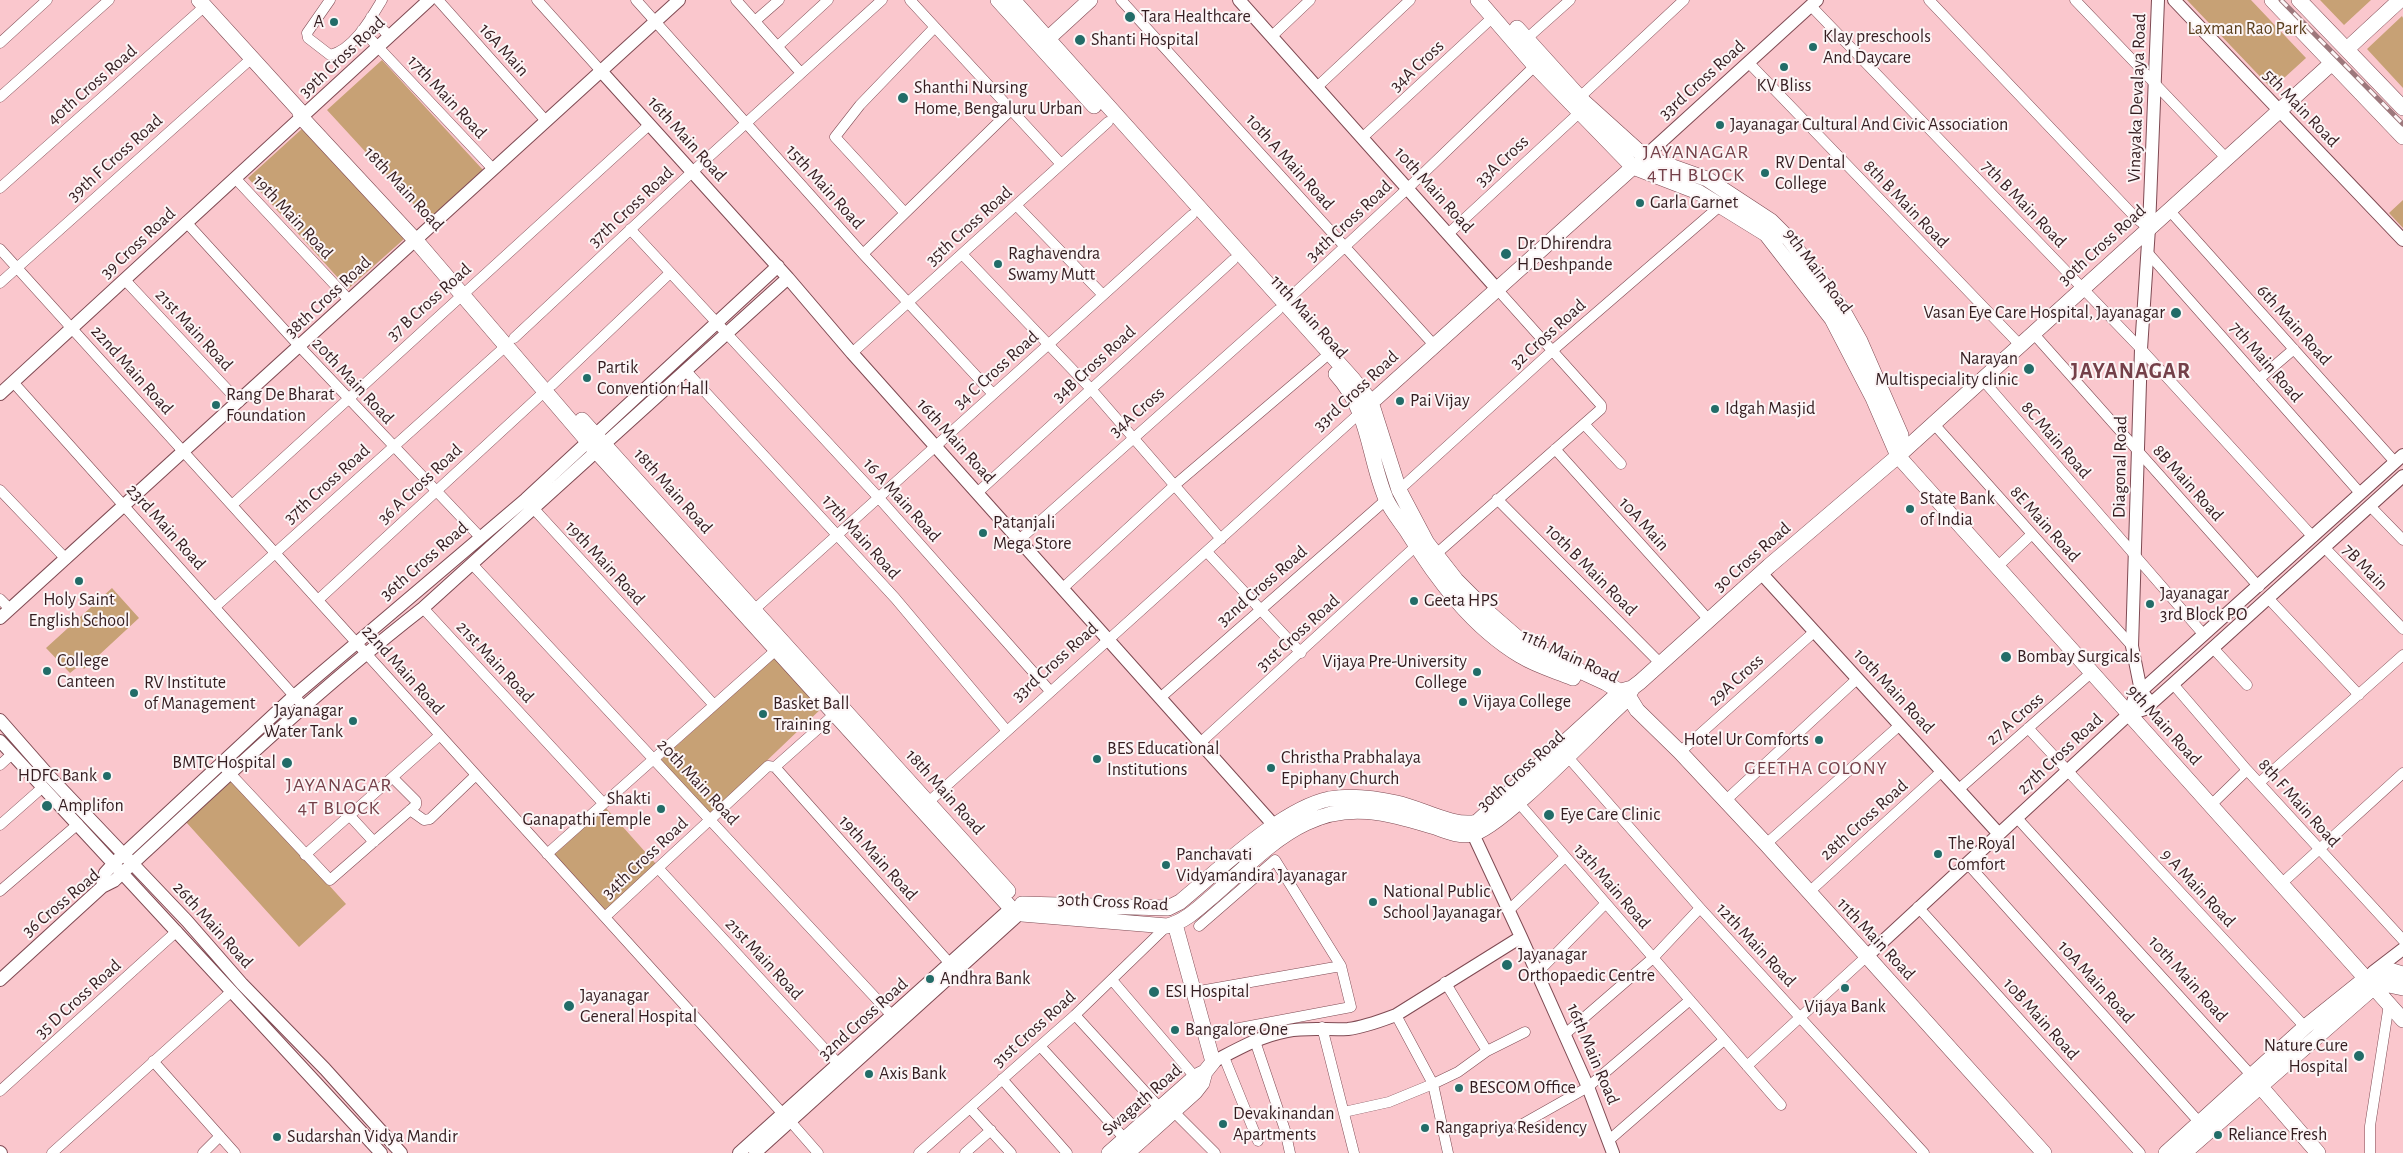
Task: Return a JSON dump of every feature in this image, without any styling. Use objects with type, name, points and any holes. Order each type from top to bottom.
[{"type":"main road","name":"11th Main Road","points":[[998,0],[1041,39],[1281,306],[1366,407],[1399,490],[1435,555],[1472,597],[1528,647],[1626,698],[1680,752],[1766,844],[1808,893],[2044,1153]]},
{"type":"main road","name":"11th Main Road","points":[[1013,0],[1041,39],[1108,122],[1233,260],[1281,306],[1323,359],[1366,407],[1387,500],[1445,587],[1498,640],[1521,657],[1626,698]]},
{"type":"main road","points":[[1041,39],[1077,0]]},
{"type":"main road","points":[[1041,39],[1090,0]]},
{"type":"main road","name":"9th Main Road","points":[[1478,0],[1493,17],[1523,42]]},
{"type":"main road","name":"9th Main Road","points":[[1492,0],[1579,113],[1639,162],[1721,205],[1766,234],[1832,319],[1873,398],[1898,456],[2403,1020]]},
{"type":"main road","points":[[2272,0],[2403,137]]},
{"type":"main road","points":[[2299,0],[2403,108]]},
{"type":"main road","name":"18th Main Road","points":[[202,3],[418,237],[776,650],[838,711]]},
{"type":"main road","points":[[2347,49],[2398,4]]},
{"type":"main road","name":"9th Main Road","points":[[1539,62],[1580,97],[1625,142],[1639,162],[1707,179],[1771,220],[1789,239],[1842,309],[1860,341],[1901,436],[1898,456]]},
{"type":"main road","name":"30th Cross Road","points":[[1898,456],[2332,63]]},
{"type":"main road","name":"33rd Cross Road","points":[[1366,407],[1639,162]]},
{"type":"main road","name":"18th Main Road","points":[[596,443],[755,609],[838,711],[1016,909]]},
{"type":"main road","name":"30 Cross Road","points":[[1626,698],[1761,573],[1898,456]]},
{"type":"main road","name":"30th Cross Road","points":[[1016,909],[1171,925],[1198,908],[1277,832],[1349,810],[1383,814],[1454,833],[1472,834],[1482,830],[1518,802],[1626,698]]},
{"type":"main road","name":"30th Cross Road","points":[[1016,909],[1168,908],[1175,906],[1315,803],[1346,797],[1396,803],[1462,824],[1477,822],[1626,698]]},
{"type":"main road","points":[[1171,925],[1194,992],[1209,1067]]},
{"type":"main road","points":[[2184,1153],[2256,1081],[2305,1028],[2370,983],[2384,984],[2402,981]]},
{"type":"main road","points":[[2166,1153],[2200,1122],[2256,1081],[2370,983]]},
{"type":"main road","name":"Swagath Road","points":[[1109,1153],[1129,1149],[1166,1109],[1195,1092],[1202,1083],[1209,1067]]},
{"type":"main road","name":"10th Main Road","points":[[2256,1081],[2318,1153]]},
{"type":"street","points":[[0,43],[48,0]]},
{"type":"street","points":[[0,97],[109,0]]},
{"type":"street","points":[[330,0],[307,33],[308,38],[330,55],[339,53],[362,30],[382,0]]},
{"type":"street","name":"39th Cross Road","points":[[303,113],[428,0]]},
{"type":"street","name":"16A Main","points":[[438,0],[546,121]]},
{"type":"street","points":[[537,0],[601,71]]},
{"type":"street","name":"15th Main Road","points":[[636,0],[863,254],[994,394]]},
{"type":"street","name":"38th Cross Road","points":[[5,614],[300,348],[349,300],[680,0]]},
{"type":"street","points":[[737,0],[801,73]]},
{"type":"street","points":[[755,22],[780,0]]},
{"type":"street","points":[[778,46],[828,0]]},
{"type":"street","name":"37th Cross Road","points":[[215,607],[510,341],[691,173],[882,0]]},
{"type":"street","points":[[910,0],[1062,164]]},
{"type":"street","name":"10th A Main Road","points":[[1121,0],[1434,345]]},
{"type":"street","name":"10th Main Road","points":[[1239,0],[1601,405],[1600,410],[1584,424]]},
{"type":"street","points":[[1272,36],[1310,0]]},
{"type":"street","points":[[1317,87],[1410,0]]},
{"type":"street","points":[[1523,42],[1570,0]]},
{"type":"street","points":[[1580,97],[1684,0]]},
{"type":"street","points":[[1929,0],[2138,219],[2149,228]]},
{"type":"street","points":[[2074,0],[2226,158]]},
{"type":"street","name":"Vinayaka Devalaya Road","points":[[2149,228],[2158,0]]},
{"type":"street","name":"5th Main Road","points":[[2174,0],[2403,240]]},
{"type":"street","name":"40th Cross Road","points":[[0,188],[202,3]]},
{"type":"street","name":"33rd Cross Road","points":[[1639,162],[1814,3]]},
{"type":"street","name":"7th B Main Road","points":[[1814,3],[2141,349],[2314,537]]},
{"type":"street","points":[[371,17],[389,36]]},
{"type":"street","name":"34A Cross","points":[[1362,138],[1493,17]]},
{"type":"street","points":[[905,213],[835,137],[860,106],[935,27]]},
{"type":"street","name":"17th Main Road","points":[[362,30],[493,169]]},
{"type":"street","name":"39th F Cross Road","points":[[0,283],[252,58]]},
{"type":"street","name":"34th Cross Road","points":[[1281,306],[1539,62]]},
{"type":"street","name":"8th B Main Road","points":[[1749,63],[2020,345]]},
{"type":"street","name":"16th Main Road","points":[[601,71],[691,173],[778,266],[852,353],[1063,588],[1277,832]]},
{"type":"street","points":[[863,254],[1011,110]]},
{"type":"street","name":"39 Cross Road","points":[[0,394],[303,113]]},
{"type":"street","name":"33A Cross","points":[[1448,234],[1579,113]]},
{"type":"street","name":"35th Cross Road","points":[[852,353],[1108,122]]},
{"type":"street","name":"37 B Cross Road","points":[[232,505],[465,290],[648,125]]},
{"type":"street","name":"19th Main Road","points":[[235,178],[349,300]]},
{"type":"street","points":[[1016,205],[1103,295]]},
{"type":"street","name":"32 Cross Road","points":[[1399,490],[1552,351],[1721,205]]},
{"type":"street","name":"6th Main Road","points":[[2169,210],[2294,349],[2399,458]]},
{"type":"street","name":"34 C Cross Road","points":[[755,609],[1192,215]]},
{"type":"street","name":"20th Main Road","points":[[186,222],[300,348],[435,492],[480,537]]},
{"type":"street","name":"Diagonal Road","points":[[2141,692],[2132,646],[2141,349],[2149,228]]},
{"type":"street","points":[[630,229],[716,323]]},
{"type":"street","name":"22nd Main Road","points":[[0,249],[818,1153]]},
{"type":"street","name":"7th Main Road","points":[[2148,252],[2360,494]]},
{"type":"street","points":[[962,254],[1091,388],[1133,438],[1176,484],[1220,539]]},
{"type":"street","name":"34B Cross Road","points":[[977,493],[1233,260]]},
{"type":"street","name":"36th Cross Road","points":[[225,768],[304,707],[366,653],[423,608],[534,509],[596,443],[716,323],[778,266]]},
{"type":"street","name":"36 A Cross Road","points":[[318,600],[670,273]]},
{"type":"street","name":"36th Cross Road","points":[[129,858],[225,768],[294,696],[480,537],[686,370],[788,278]]},
{"type":"street","name":"21st Main Road","points":[[125,280],[239,402]]},
{"type":"street","name":"34A Cross","points":[[1019,540],[1281,306]]},
{"type":"street","name":"16 A Main Road","points":[[716,323],[878,497],[1050,691]]},
{"type":"street","name":"8B Main Road","points":[[2033,333],[2258,586]]},
{"type":"street","points":[[2259,379],[2294,349]]},
{"type":"street","points":[[1063,588],[1176,484],[1323,359]]},
{"type":"street","name":"17th Main Road","points":[[686,370],[895,598],[1007,731]]},
{"type":"street","name":"8C Main Road","points":[[1982,379],[2204,635]]},
{"type":"street","name":"23rd Main Road","points":[[13,382],[304,707]]},
{"type":"street","name":"33rd Cross Road","points":[[924,806],[1366,407]]},
{"type":"street","name":"8E Main Road","points":[[1933,423],[2132,646]]},
{"type":"street","points":[[1435,555],[1584,424],[1621,464]]},
{"type":"street","name":"10A Main","points":[[1555,449],[1709,620]]},
{"type":"street","points":[[2129,714],[2134,699],[2141,692],[2399,458]]},
{"type":"street","name":"27th Cross Road","points":[[1747,1066],[2129,714],[2145,709],[2403,476]]},
{"type":"street","points":[[0,490],[66,559]]},
{"type":"street","name":"10th B Main Road","points":[[1497,499],[1661,664]]},
{"type":"street","name":"32nd Cross Road","points":[[1160,698],[1387,500]]},
{"type":"street","points":[[2370,506],[2403,540]]},
{"type":"street","name":"19th Main Road","points":[[534,509],[714,705]]},
{"type":"street","points":[[1997,567],[2032,534]]},
{"type":"street","name":"31st Cross Road","points":[[1200,743],[1301,653],[1416,546]]},
{"type":"street","name":"7B Main","points":[[2325,548],[2403,629]]},
{"type":"street","points":[[1207,552],[1301,653]]},
{"type":"street","name":"20th Main Road","points":[[472,564],[895,1020]]},
{"type":"street","name":"10th Main Road","points":[[1761,573],[2000,834]]},
{"type":"street","points":[[2268,598],[2359,695]]},
{"type":"street","points":[[0,599],[5,614]]},
{"type":"street","name":"21st Main Road","points":[[423,608],[603,803]]},
{"type":"street","name":"29A Cross","points":[[1680,752],[1814,632]]},
{"type":"street","points":[[2213,648],[2247,685]]},
{"type":"street","points":[[547,854],[776,650]]},
{"type":"street","points":[[2259,783],[2403,655]]},
{"type":"street","name":"27 A Cross","points":[[1959,789],[2092,672]]},
{"type":"street","points":[[1725,801],[1857,679]]},
{"type":"street","name":"8th F Main Road","points":[[2173,684],[2247,770],[2403,940]]},
{"type":"street","points":[[2141,692],[2151,703]]},
{"type":"street","points":[[774,767],[838,711]]},
{"type":"street","name":"26th Main Road","points":[[0,720],[51,778],[129,858],[401,1153]]},
{"type":"street","points":[[1766,844],[1900,725]]},
{"type":"street","name":"9 A Main Road","points":[[2028,728],[2305,1028]]},
{"type":"street","points":[[305,855],[440,735]]},
{"type":"street","name":"26th Main Road","points":[[0,741],[381,1153]]},
{"type":"street","points":[[0,765],[12,754]]},
{"type":"street","name":"12th Main Road","points":[[1567,756],[1700,908],[1924,1153]]},
{"type":"street","name":"34th Cross Road","points":[[605,918],[768,766],[774,767]]},
{"type":"street","name":"19th Main Road","points":[[774,767],[954,968]]},
{"type":"street","points":[[225,768],[330,880],[416,805],[416,801],[393,778]]},
{"type":"street","points":[[2211,805],[2247,770]]},
{"type":"street","name":"28th Cross Road","points":[[1808,893],[1942,771]]},
{"type":"street","points":[[2281,884],[2403,773]]},
{"type":"street","points":[[410,810],[424,820],[430,819],[476,775]]},
{"type":"street","points":[[0,825],[43,787]]},
{"type":"street","name":"13th Main Road","points":[[1518,802],[1781,1105]]},
{"type":"street","points":[[350,816],[374,842]]},
{"type":"street","name":"10th Main Road","points":[[2017,818],[2256,1081]]},
{"type":"street","points":[[0,891],[78,824]]},
{"type":"street","name":"16th Main Road","points":[[1472,834],[1509,910],[1588,1087],[1611,1147]]},
{"type":"street","points":[[1509,910],[1565,857]]},
{"type":"street","name":"36 Cross Road","points":[[0,980],[102,887],[114,881],[119,868],[129,858]]},
{"type":"street","points":[[1199,926],[1275,860],[1341,966],[1351,1006],[1229,1030]]},
{"type":"street","name":"10A Main Road","points":[[1967,864],[2200,1122]]},
{"type":"street","name":"21st Main Road","points":[[658,868],[842,1068]]},
{"type":"street","points":[[1537,973],[1605,904]]},
{"type":"street","name":"10B Main Road","points":[[1918,907],[2140,1153]]},
{"type":"street","points":[[1564,1034],[1653,958],[1700,908]]},
{"type":"street","name":"32nd Cross Road","points":[[739,1153],[786,1118],[954,968],[1016,909]]},
{"type":"street","name":"31st Cross Road","points":[[919,1153],[1075,1015],[1171,925]]},
{"type":"street","name":"35 D Cross Road","points":[[0,1092],[177,932]]},
{"type":"street","points":[[1209,1067],[1255,1041],[1286,1031],[1322,1027],[1358,1028],[1396,1015],[1445,982],[1521,937]]},
{"type":"street","points":[[2370,983],[2403,949]]},
{"type":"street","points":[[1194,992],[1341,966]]},
{"type":"street","points":[[1112,980],[1209,1067],[1258,1141]]},
{"type":"street","points":[[1445,982],[1487,1051]]},
{"type":"street","points":[[52,1153],[232,991]]},
{"type":"street","points":[[1520,1126],[1588,1087],[1690,1000]]},
{"type":"street","points":[[2370,1153],[2370,1126],[2389,1004]]},
{"type":"street","points":[[1075,1015],[1166,1109],[1215,1153]]},
{"type":"street","points":[[1396,1015],[1433,1084],[1448,1153]]},
{"type":"street","points":[[1322,1027],[1354,1153]]},
{"type":"street","points":[[1344,1112],[1389,1102],[1433,1084],[1458,1072],[1487,1051],[1525,1032]]},
{"type":"street","points":[[1611,1147],[1724,1040]]},
{"type":"street","points":[[1255,1041],[1285,1130],[1290,1153]]},
{"type":"street","points":[[1040,1046],[1129,1149]]},
{"type":"street","points":[[152,1061],[235,1153]]},
{"type":"street","points":[[1002,1079],[1067,1153]]},
{"type":"street","points":[[970,1108],[991,1130],[1008,1152]]},
{"type":"street","name":"32nd Cross Road","points":[[755,1153],[786,1118]]},
{"type":"street","points":[[965,1153],[991,1130]]},
{"type":"street","points":[[203,1153],[220,1136]]},
{"type":"green space","name":"Laxman Rao Park","points":[[2187,0],[2251,0],[2306,58],[2272,89]]},
{"type":"green space","name":"Laxman Rao Park","points":[[2320,0],[2371,0],[2344,25]]},
{"type":"green space","points":[[2402,16],[2403,18],[2403,88],[2367,49]]},
{"type":"green space","points":[[382,60],[483,170],[428,220],[327,110]]},
{"type":"green space","points":[[304,127],[404,239],[348,289],[248,178]]},
{"type":"green space","points":[[2403,200],[2403,228],[2389,213]]},
{"type":"green space","points":[[112,588],[139,618],[84,669],[80,665],[70,673],[46,648]]},
{"type":"green space","points":[[778,654],[824,706],[711,814],[661,760]]},
{"type":"green space","points":[[233,779],[346,904],[299,947],[186,822]]},
{"type":"green space","points":[[606,808],[656,864],[606,911],[554,855]]},
{"type":"railway","points":[[2281,0],[2403,124]]},
{"type":"place","name":"Tara Healthcare","points":[[1130,17]]},
{"type":"place","name":"A","points":[[334,22]]},
{"type":"place","name":"Shanti Hospital","points":[[1080,40]]},
{"type":"place","name":"Klay preschools And Daycare","points":[[1813,47]]},
{"type":"place","name":"KV Bliss","points":[[1784,67]]},
{"type":"place","name":"Shanthi Nursing Home, Bengaluru Urban","points":[[903,98]]},
{"type":"place","name":"Jayanagar Cultural And Civic Association","points":[[1720,125]]},
{"type":"place","name":"RV Dental College","points":[[1765,173]]},
{"type":"place","name":"Garla Garnet","points":[[1640,203]]},
{"type":"place","name":"Dr. Dhirendra H Deshpande","points":[[1506,254]]},
{"type":"place","name":"Raghavendra Swamy Mutt","points":[[998,264]]},
{"type":"place","name":"Vasan Eye Care Hospital, Jayanagar","points":[[2176,313]]},
{"type":"place","name":"Narayan Multispeciality clinic","points":[[2029,369]]},
{"type":"place","name":"Partik Convention Hall","points":[[587,378]]},
{"type":"place","name":"Pai Vijay","points":[[1400,401]]},
{"type":"place","name":"Rang De Bharat Foundation","points":[[216,405]]},
{"type":"place","name":"Idgah Masjid","points":[[1715,409]]},
{"type":"place","name":"State Bank of India","points":[[1910,509]]},
{"type":"place","name":"Patanjali Mega Store","points":[[983,533]]},
{"type":"place","name":"Holy Saint English School","points":[[79,581]]},
{"type":"place","name":"Geeta HPS","points":[[1414,601]]},
{"type":"place","name":"Jayanagar 3rd Block PO","points":[[2150,604]]},
{"type":"place","name":"Bombay Surgicals","points":[[2006,657]]},
{"type":"place","name":"College Canteen","points":[[47,671]]},
{"type":"place","name":"Vijaya Pre-University College","points":[[1477,672]]},
{"type":"place","name":"RV Institute of Management","points":[[134,693]]},
{"type":"place","name":"Vijaya College","points":[[1463,702]]},
{"type":"place","name":"Basket Ball Training","points":[[763,714]]},
{"type":"place","name":"Jayanagar Water Tank","points":[[353,721]]},
{"type":"place","name":"Hotel Ur Comforts","points":[[1819,740]]},
{"type":"place","name":"BES Educational Institutions","points":[[1097,759]]},
{"type":"place","name":"BMTC Hospital","points":[[287,763]]},
{"type":"place","name":"Christha Prabhalaya Epiphany Church","points":[[1271,768]]},
{"type":"place","name":"HDFC Bank","points":[[107,776]]},
{"type":"place","name":"Amplifon","points":[[47,806]]},
{"type":"place","name":"Shakti Ganapathi Temple","points":[[661,809]]},
{"type":"place","name":"Eye Care Clinic","points":[[1549,815]]},
{"type":"place","name":"The Royal Comfort","points":[[1938,854]]},
{"type":"place","name":"Panchavati Vidyamandira Jayanagar","points":[[1166,865]]},
{"type":"place","name":"National Public School Jayanagar","points":[[1373,902]]},
{"type":"place","name":"Jayanagar Orthopaedic Centre","points":[[1507,965]]},
{"type":"place","name":"Andhra Bank","points":[[930,979]]},
{"type":"place","name":"Vijaya Bank","points":[[1845,988]]},
{"type":"place","name":"ESI Hospital","points":[[1154,992]]},
{"type":"place","name":"Jayanagar General Hospital","points":[[569,1006]]},
{"type":"place","name":"Bangalore One","points":[[1175,1030]]},
{"type":"place","name":"Nature Cure Hospital","points":[[2359,1056]]},
{"type":"place","name":"Axis Bank","points":[[869,1074]]},
{"type":"place","name":"BESCOM Office","points":[[1459,1088]]},
{"type":"place","name":"Devakinandan Apartments","points":[[1223,1124]]},
{"type":"place","name":"Rangapriya Residency","points":[[1425,1128]]},
{"type":"place","name":"Reliance Fresh","points":[[2218,1135]]},
{"type":"place","name":"Sudarshan Vidya Mandir","points":[[277,1137]]},
{"type":"district","name":"JAYANAGAR 4TH BLOCK","points":[[1696,164]]},
{"type":"district","name":"JAYANAGAR","points":[[2131,371]]},
{"type":"district","name":"GEETHA COLONY","points":[[1816,768]]},
{"type":"district","name":"JAYANAGAR 4T BLOCK","points":[[339,796]]}]
